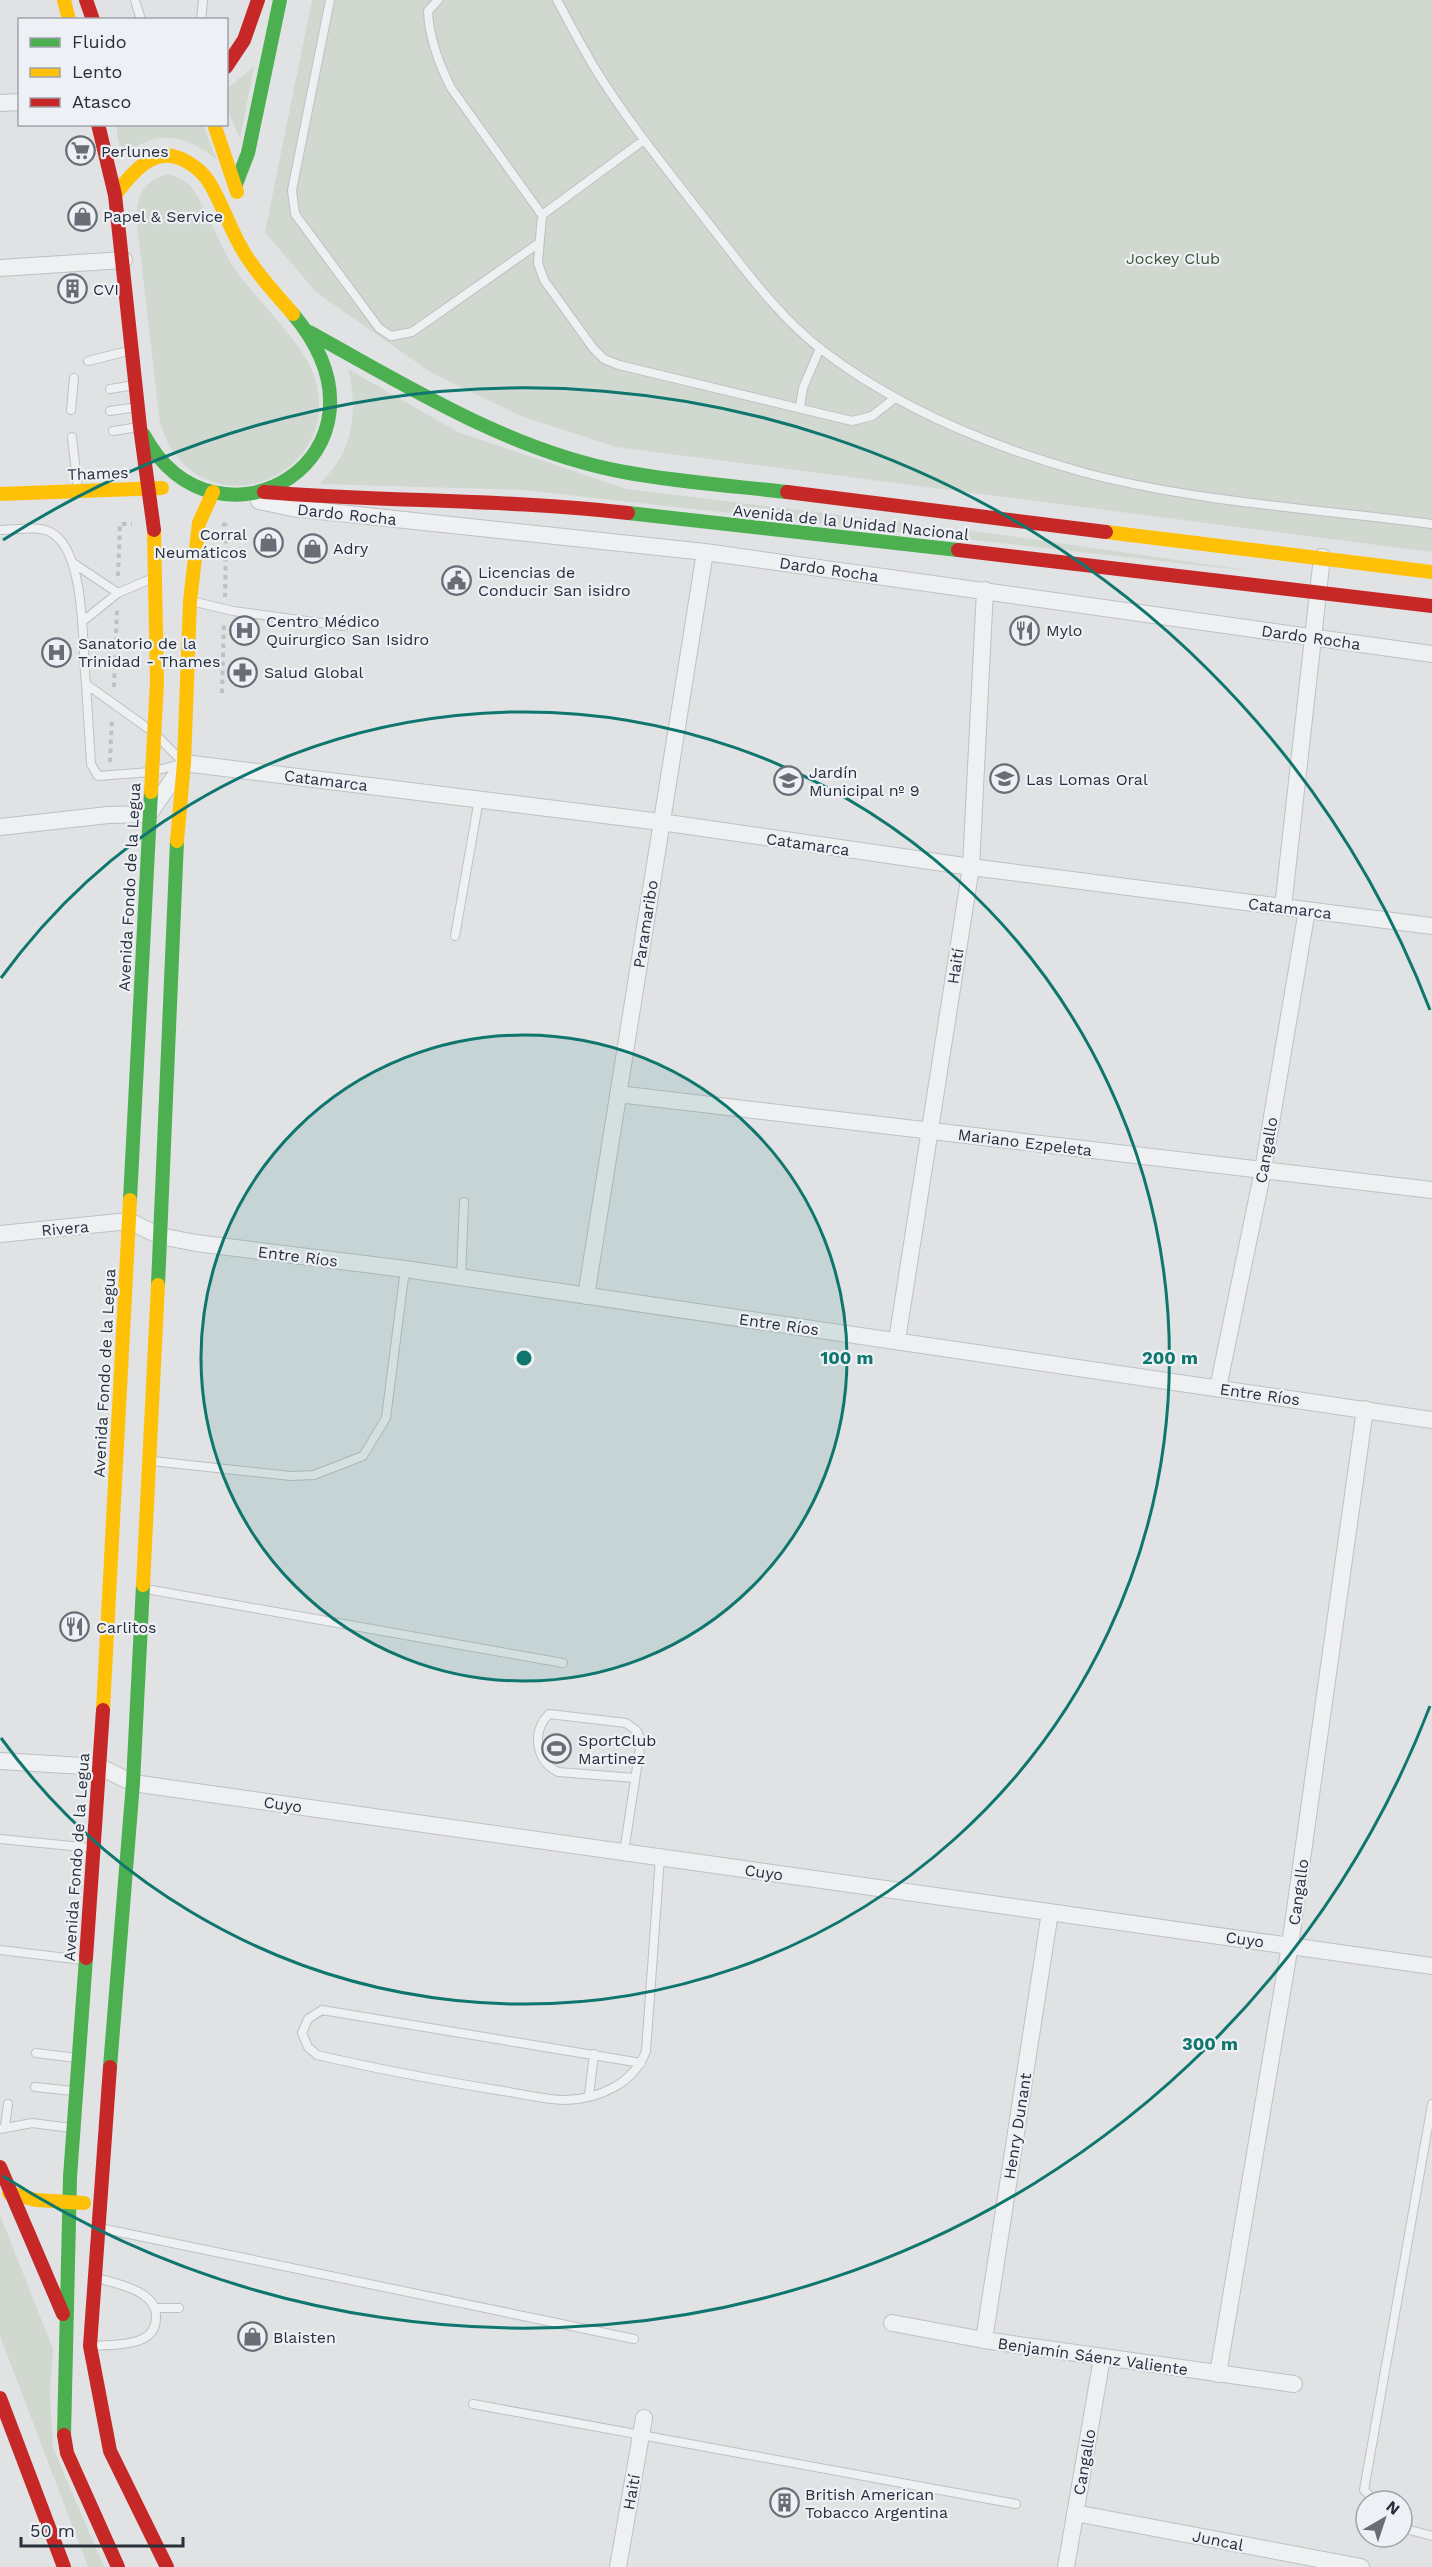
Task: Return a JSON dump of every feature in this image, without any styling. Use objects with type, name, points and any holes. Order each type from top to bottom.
[{"type":"main road","points":[[64,0],[68,18]]},
{"type":"main road","points":[[86,0],[92,18]]},
{"type":"main road","points":[[228,64],[244,40],[258,0]]},
{"type":"main road","points":[[237,184],[248,153],[280,0]]},
{"type":"main road","points":[[215,126],[237,184],[238,239]]},
{"type":"main road","points":[[101,128],[115,195]]},
{"type":"main road","points":[[115,195],[129,174],[147,158],[169,155],[182,158],[208,180],[252,264],[309,332],[326,362],[331,392],[329,424],[316,454],[293,478],[264,492]]},
{"type":"main road","name":"Avenida Fondo de la Legua","points":[[115,195],[124,260],[140,427],[154,525],[157,576],[153,732],[100,1767],[77,2058],[69,2203],[63,2429],[67,2453],[118,2567]]},
{"type":"main road","name":"Avenida de la Unidad Nacional","points":[[309,332],[466,419],[547,451],[623,472],[1432,572]]},
{"type":"main road","points":[[140,427],[155,456],[179,478],[196,488]]},
{"type":"main road","name":"Avenida de la Unidad Nacional","points":[[196,488],[219,492],[264,492],[336,498],[550,504],[1318,591],[1432,606]]},
{"type":"main road","name":"Thames","points":[[0,494],[196,488]]},
{"type":"main road","points":[[167,2567],[110,2451],[90,2346],[93,2277],[133,1783],[160,1236],[175,865],[184,763],[190,601],[199,523],[219,492]]},
{"type":"main road","points":[[0,2167],[9,2193],[65,2320],[90,2346]]},
{"type":"main road","points":[[9,2193],[27,2199],[99,2203]]},
{"type":"main road","points":[[0,2398],[64,2567]]},
{"type":"street","points":[[0,103],[18,102]]},
{"type":"street","points":[[0,268],[124,260]]},
{"type":"street","name":"Dardo Rocha","points":[[219,492],[292,508],[705,552],[1432,654]]},
{"type":"street","name":"Paramaribo","points":[[586,1296],[705,552]]},
{"type":"street","points":[[1283,907],[1322,557]]},
{"type":"street","name":"Haití","points":[[897,1340],[971,867],[985,590]]},
{"type":"street","points":[[0,827],[108,815],[149,814],[184,763]]},
{"type":"street","name":"Catamarca","points":[[184,763],[661,822],[971,867],[1432,926]]},
{"type":"street","name":"Cangallo","points":[[1218,1388],[1263,1170],[1307,910]]},
{"type":"street","name":"Mariano Ezpeleta","points":[[618,1094],[1432,1190]]},
{"type":"street","name":"Entre Ríos","points":[[129,1221],[160,1236],[897,1340],[1432,1420]]},
{"type":"street","name":"Rivera","points":[[0,1234],[129,1221]]},
{"type":"street","name":"Cangallo","points":[[1218,2374],[1290,1946],[1365,1409]]},
{"type":"street","points":[[0,1761],[100,1767]]},
{"type":"street","name":"Cuyo","points":[[100,1767],[133,1783],[1432,1966]]},
{"type":"street","name":"Henry Dunant","points":[[984,2340],[1050,1912]]},
{"type":"street","name":"Benjamín Sáenz Valiente","points":[[892,2323],[1102,2358],[1294,2384]]},
{"type":"street","name":"Cangallo","points":[[1066,2567],[1102,2358]]},
{"type":"street","name":"Haití","points":[[618,2567],[644,2418]]},
{"type":"street","name":"Juncal","points":[[1075,2512],[1361,2567]]},
{"type":"lane","points":[[135,0],[140,18]]},
{"type":"lane","points":[[201,18],[203,0]]},
{"type":"lane","points":[[330,0],[292,190],[292,202],[295,214],[379,328],[391,336],[412,332],[539,243]]},
{"type":"lane","points":[[438,0],[429,11],[429,28],[442,70],[451,88],[542,215],[538,263],[544,280],[593,348],[604,359],[619,365],[800,406],[852,421],[872,416],[895,398]]},
{"type":"lane","points":[[557,0],[594,66],[644,140],[777,308],[820,348],[895,398],[933,419],[1002,446],[1084,472],[1190,494],[1432,524]]},
{"type":"lane","points":[[542,215],[644,140]]},
{"type":"lane","points":[[800,406],[803,388],[820,348]]},
{"type":"lane","points":[[88,361],[132,350]]},
{"type":"lane","points":[[71,410],[74,378]]},
{"type":"lane","points":[[110,389],[136,385]]},
{"type":"lane","points":[[110,411],[138,407]]},
{"type":"lane","points":[[113,431],[140,427]]},
{"type":"lane","points":[[72,437],[78,490]]},
{"type":"lane","points":[[0,530],[37,529],[54,534],[66,547],[73,563],[83,621],[86,684],[91,764],[98,776],[109,777],[151,772],[184,763],[153,732],[86,684]]},
{"type":"lane","points":[[73,563],[118,592]]},
{"type":"lane","points":[[83,621],[118,592],[157,576]]},
{"type":"lane","points":[[190,601],[233,611],[344,627]]},
{"type":"lane","points":[[455,936],[479,799]]},
{"type":"lane","points":[[461,1278],[465,1202]]},
{"type":"lane","points":[[149,1460],[291,1476],[314,1475],[363,1456],[386,1418],[405,1269]]},
{"type":"lane","points":[[142,1589],[563,1663]]},
{"type":"lane","points":[[624,1852],[641,1740],[637,1731],[626,1723],[549,1714],[542,1722],[539,1754],[548,1767],[558,1772],[635,1778]]},
{"type":"lane","points":[[0,1839],[92,1848]]},
{"type":"lane","points":[[641,2063],[322,2010],[308,2019],[302,2033],[308,2047],[317,2055],[405,2075],[564,2100],[589,2095],[622,2084],[641,2063],[646,2051],[660,1857]]},
{"type":"lane","points":[[0,1950],[85,1960]]},
{"type":"lane","points":[[36,2053],[77,2058]]},
{"type":"lane","points":[[589,2095],[594,2054]]},
{"type":"lane","points":[[35,2087],[75,2091]]},
{"type":"lane","points":[[8,2104],[3,2128],[32,2123],[73,2128]]},
{"type":"lane","points":[[1364,2489],[1432,2104]]},
{"type":"lane","points":[[97,2227],[634,2339]]},
{"type":"lane","points":[[90,2346],[136,2342],[146,2338],[152,2333],[156,2319],[155,2308],[150,2299],[136,2290],[93,2277]]},
{"type":"lane","points":[[155,2308],[179,2308]]},
{"type":"lane","points":[[473,2404],[1016,2504]]},
{"type":"lane","points":[[1414,2531],[1432,2536]]},
{"type":"path","points":[[109,777],[120,524],[154,525]]},
{"type":"green space","name":"Jockey Club","points":[[312,0],[1432,0],[1432,552],[616,447],[521,416],[432,373],[316,292],[265,232]]},
{"type":"green space","points":[[254,67],[240,139],[228,110],[228,87]]},
{"type":"green space","points":[[117,126],[203,126],[217,160],[193,144],[170,138],[147,141],[122,156]]},
{"type":"green space","points":[[168,174],[185,181],[198,197],[234,268],[299,347],[313,373],[319,406],[313,435],[297,459],[275,476],[248,485],[220,484],[193,472],[171,448],[160,423],[136,215],[144,188],[153,180]]},
{"type":"green space","points":[[348,369],[458,432],[626,489],[996,534],[1260,572],[523,490],[320,484],[341,457],[350,433],[353,400]]},
{"type":"green space","points":[[0,2215],[53,2349],[50,2395],[53,2448],[104,2567],[88,2567],[0,2336]]},
{"type":"traffic: fast","points":[[236,184],[248,153],[280,0]]},
{"type":"traffic: fast","points":[[144,435],[176,474],[214,492],[254,493],[290,478],[317,450],[330,411],[323,365],[293,314]]},
{"type":"traffic: fast","points":[[309,332],[461,415],[541,449],[624,472],[787,492]]},
{"type":"traffic: fast","points":[[628,513],[958,550]]},
{"type":"traffic: fast","points":[[130,1200],[151,792]]},
{"type":"traffic: fast","points":[[158,1285],[177,841]]},
{"type":"traffic: fast","points":[[110,2067],[133,1783],[143,1585]]},
{"type":"traffic: fast","points":[[64,2435],[70,2177],[86,1958]]},
{"type":"traffic: slow","points":[[64,0],[68,18]]},
{"type":"traffic: slow","points":[[215,126],[237,192]]},
{"type":"traffic: slow","points":[[115,195],[138,168],[157,157],[177,157],[192,165],[209,182],[247,258],[293,314]]},
{"type":"traffic: slow","points":[[0,494],[162,488]]},
{"type":"traffic: slow","points":[[177,841],[184,763],[190,601],[199,523],[213,492]]},
{"type":"traffic: slow","points":[[151,792],[157,682],[154,530]]},
{"type":"traffic: slow","points":[[1106,532],[1432,572]]},
{"type":"traffic: slow","points":[[103,1710],[130,1200]]},
{"type":"traffic: slow","points":[[143,1585],[158,1285]]},
{"type":"traffic: slow","points":[[9,2193],[36,2200],[84,2203]]},
{"type":"traffic: jam","points":[[86,0],[92,18]]},
{"type":"traffic: jam","points":[[228,64],[244,40],[258,0]]},
{"type":"traffic: jam","points":[[98,126],[115,195],[140,427],[154,530]]},
{"type":"traffic: jam","points":[[264,492],[537,505],[628,513]]},
{"type":"traffic: jam","points":[[787,492],[1106,532]]},
{"type":"traffic: jam","points":[[958,550],[1432,606]]},
{"type":"traffic: jam","points":[[86,1958],[103,1710]]},
{"type":"traffic: jam","points":[[110,2067],[90,2346],[110,2451],[167,2567]]},
{"type":"traffic: jam","points":[[0,2167],[63,2314]]},
{"type":"traffic: jam","points":[[0,2398],[64,2567]]},
{"type":"traffic: jam","points":[[64,2435],[67,2453],[118,2567]]},
{"type":"place","name":"Perlunes","points":[[80,151]]},
{"type":"place","name":"Papel & Service","points":[[82,216]]},
{"type":"place","name":"CVI","points":[[72,289]]},
{"type":"place","name":"Corral Neumáticos","points":[[268,543]]},
{"type":"place","name":"Adry","points":[[312,548]]},
{"type":"place","name":"Licencias de Conducir San isidro","points":[[457,581]]},
{"type":"place","name":"Centro Médico Quirurgico San Isidro","points":[[245,630]]},
{"type":"place","name":"Mylo","points":[[1025,630]]},
{"type":"place","name":"Sanatorio de la Trinidad - Thames","points":[[57,652]]},
{"type":"place","name":"Salud Global","points":[[243,672]]},
{"type":"place","name":"Las Lomas Oral","points":[[1005,779]]},
{"type":"place","name":"Jardín Municipal nº 9","points":[[788,781]]},
{"type":"place","name":"Carlitos","points":[[75,1627]]},
{"type":"place","name":"SportClub Martinez","points":[[557,1749]]},
{"type":"place","name":"Blaisten","points":[[252,2337]]},
{"type":"place","name":"British American Tobacco Argentina","points":[[784,2503]]}]
